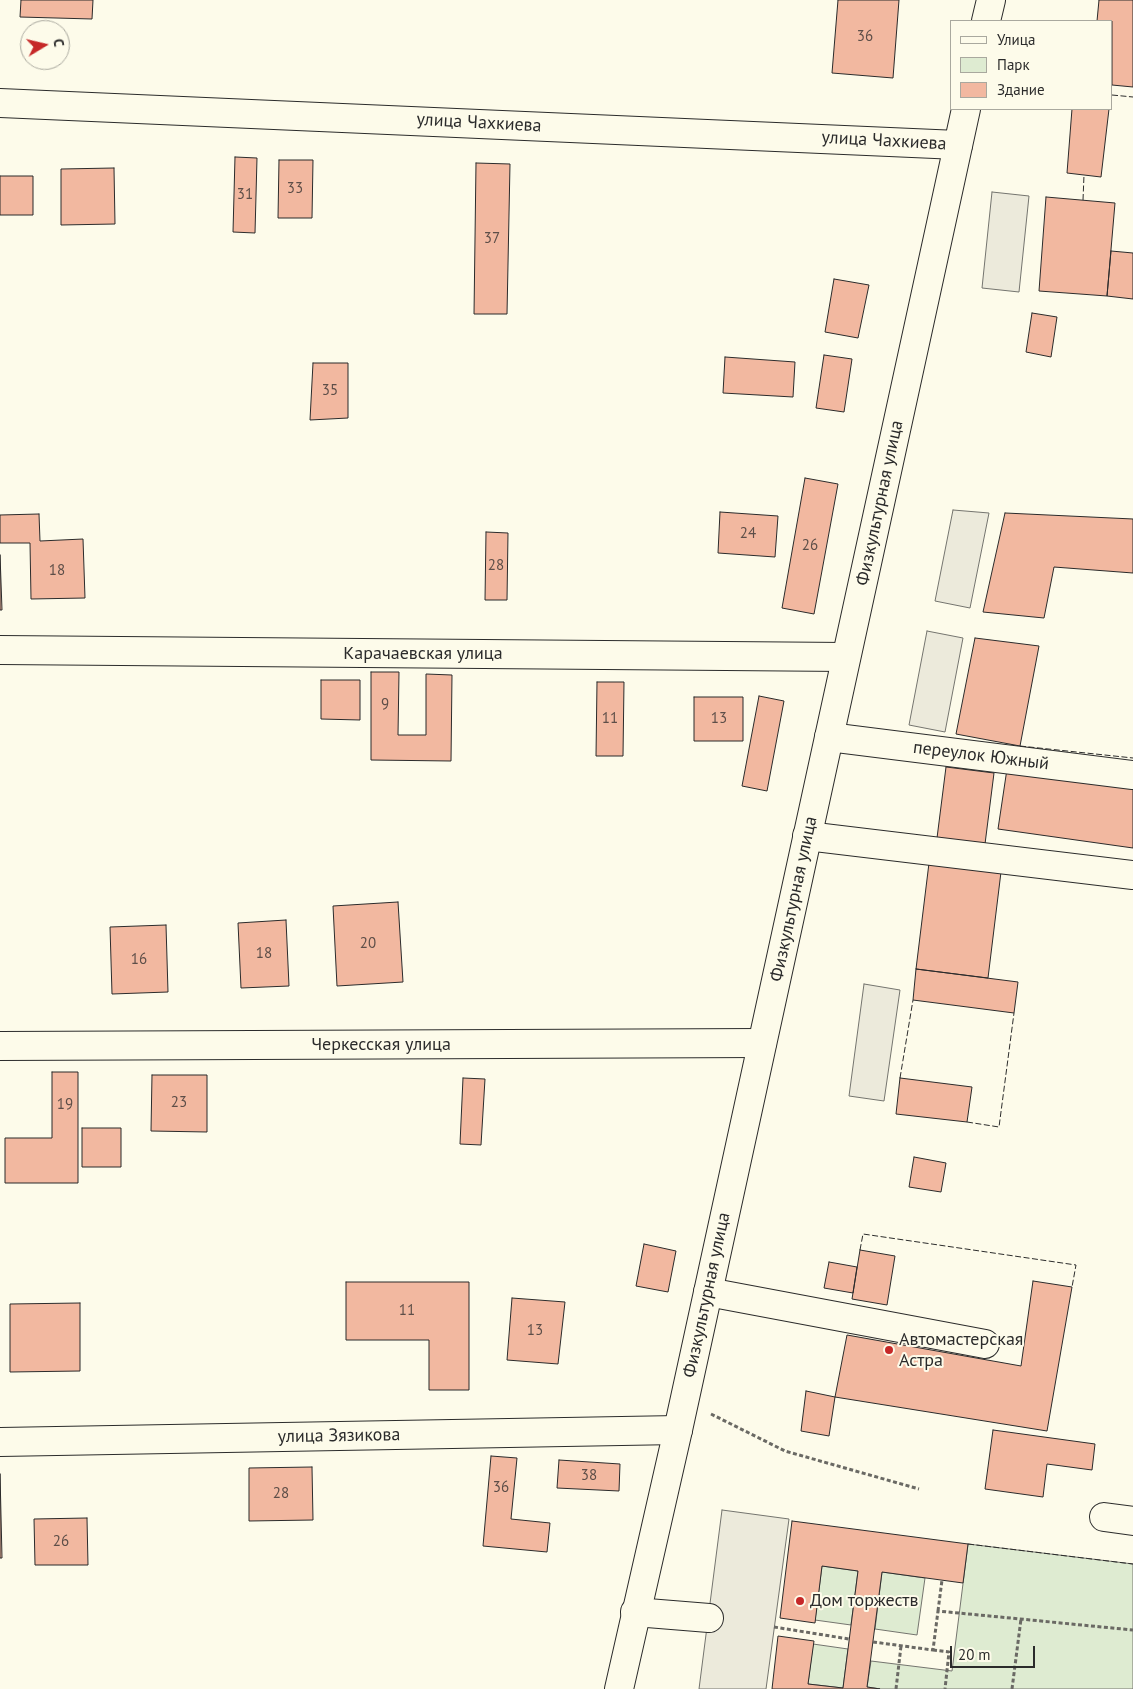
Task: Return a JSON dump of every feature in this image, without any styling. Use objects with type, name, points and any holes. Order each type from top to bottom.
[{"type":"street","points":[[986,20],[991,0]]},
{"type":"street","name":"улица Чахкиева","points":[[0,103],[958,145]]},
{"type":"street","name":"Физкультурная улица","points":[[619,1689],[635,1612],[678,1430],[966,110]]},
{"type":"street","name":"Карачаевская улица","points":[[0,650],[846,657]]},
{"type":"street","name":"переулок Южный","points":[[829,737],[1133,775]]},
{"type":"street","points":[[807,836],[1133,874]]},
{"type":"street","name":"Черкесская улица","points":[[0,1046],[762,1043]]},
{"type":"street","points":[[708,1292],[985,1344]]},
{"type":"street","name":"улица Зязикова","points":[[0,1442],[678,1430]]},
{"type":"street","points":[[1104,1517],[1133,1522]]},
{"type":"street","points":[[635,1612],[708,1618]]},
{"type":"path","points":[[684,1400],[784,1451],[919,1489]]},
{"type":"path","points":[[932,1650],[942,1580]]},
{"type":"path","points":[[938,1610],[1133,1630]]},
{"type":"path","points":[[1012,1689],[1021,1619]]},
{"type":"path","points":[[774,1628],[849,1639]]},
{"type":"path","points":[[873,1642],[949,1652],[945,1689]]},
{"type":"path","points":[[896,1689],[901,1646]]},
{"type":"green space","points":[[968,1544],[1133,1564],[1133,1689],[881,1689],[867,1687],[871,1661],[952,1671]]},
{"type":"green space","points":[[822,1566],[858,1571],[851,1625],[815,1620]]},
{"type":"green space","points":[[882,1572],[925,1578],[917,1635],[875,1629]]},
{"type":"green space","points":[[813,1644],[848,1649],[843,1688],[808,1684]]},
{"type":"shaded area","points":[[992,192],[1029,196],[1019,292],[982,288]]},
{"type":"shaded area","points":[[953,510],[989,513],[970,608],[935,601]]},
{"type":"shaded area","points":[[927,631],[963,638],[945,732],[909,725]]},
{"type":"shaded area","points":[[864,984],[900,990],[884,1101],[849,1096]]},
{"type":"shaded area","points":[[722,1510],[789,1519],[766,1689],[699,1689]]},
{"type":"building","points":[[21,0],[93,0],[92,19],[20,17]]},
{"type":"building","points":[[838,0],[899,0],[893,78],[832,73]]},
{"type":"building","points":[[1099,0],[1133,0],[1133,87],[1113,85],[1113,20],[1097,20]]},
{"type":"building","points":[[1072,110],[1109,110],[1101,177],[1067,173]]},
{"type":"building","points":[[235,157],[257,158],[255,233],[233,232]]},
{"type":"building","points":[[279,160],[313,160],[312,218],[278,218]]},
{"type":"building","points":[[476,163],[510,164],[507,314],[474,314]]},
{"type":"building","points":[[114,168],[115,224],[61,225],[61,169]]},
{"type":"building","points":[[0,176],[33,176],[33,215],[0,215]]},
{"type":"building","points":[[1046,197],[1115,203],[1107,296],[1039,291]]},
{"type":"building","points":[[1111,251],[1133,253],[1133,299],[1107,296]]},
{"type":"building","points":[[834,279],[869,285],[858,338],[825,332]]},
{"type":"building","points":[[1032,313],[1057,317],[1051,357],[1026,352]]},
{"type":"building","points":[[824,355],[852,359],[844,412],[816,408]]},
{"type":"building","points":[[725,357],[795,362],[793,397],[723,393]]},
{"type":"building","points":[[313,363],[348,363],[348,418],[310,420]]},
{"type":"building","points":[[805,478],[838,484],[814,614],[782,608]]},
{"type":"building","points":[[720,512],[778,516],[775,557],[718,553]]},
{"type":"building","points":[[1005,513],[1133,519],[1133,573],[1054,567],[1044,618],[983,612]]},
{"type":"building","points":[[39,514],[40,541],[83,539],[85,598],[31,599],[30,543],[0,543],[0,515]]},
{"type":"building","points":[[486,532],[508,533],[507,600],[485,600]]},
{"type":"building","points":[[0,555],[2,610],[0,610]]},
{"type":"building","points":[[975,638],[1039,646],[1020,746],[956,734]]},
{"type":"building","points":[[371,672],[399,672],[398,735],[426,735],[426,674],[452,675],[451,761],[371,760]]},
{"type":"building","points":[[321,680],[360,680],[360,720],[321,719]]},
{"type":"building","points":[[597,682],[624,682],[623,756],[596,756]]},
{"type":"building","points":[[759,696],[784,701],[767,791],[742,786]]},
{"type":"building","points":[[694,697],[743,697],[743,741],[694,741]]},
{"type":"building","points":[[946,767],[994,773],[985,844],[937,838]]},
{"type":"building","points":[[1007,769],[1133,787],[1133,848],[998,829]]},
{"type":"building","points":[[929,863],[1001,872],[988,978],[916,969]]},
{"type":"building","points":[[398,902],[403,982],[337,986],[333,906]]},
{"type":"building","points":[[286,920],[289,986],[241,988],[238,923]]},
{"type":"building","points":[[166,925],[168,992],[112,994],[110,927]]},
{"type":"building","points":[[916,969],[1018,982],[1014,1013],[913,1000]]},
{"type":"building","points":[[52,1072],[78,1072],[78,1183],[5,1183],[5,1138],[52,1138]]},
{"type":"building","points":[[152,1075],[207,1075],[207,1132],[151,1131]]},
{"type":"building","points":[[463,1078],[485,1079],[481,1145],[460,1144]]},
{"type":"building","points":[[900,1078],[972,1087],[967,1122],[896,1114]]},
{"type":"building","points":[[82,1128],[121,1128],[121,1167],[82,1167]]},
{"type":"building","points":[[914,1157],[946,1163],[941,1192],[909,1187]]},
{"type":"building","points":[[644,1244],[676,1251],[668,1292],[636,1286]]},
{"type":"building","points":[[860,1250],[895,1256],[887,1305],[852,1299]]},
{"type":"building","points":[[829,1262],[857,1267],[853,1293],[824,1288]]},
{"type":"building","name":"Автомастерская Астра","points":[[1033,1281],[1072,1287],[1047,1431],[835,1397],[847,1335],[1021,1366]]},
{"type":"building","points":[[346,1282],[469,1282],[469,1390],[429,1390],[429,1340],[346,1340]]},
{"type":"building","points":[[512,1298],[565,1302],[558,1364],[507,1360]]},
{"type":"building","points":[[80,1303],[80,1371],[10,1372],[10,1304]]},
{"type":"building","points":[[806,1391],[835,1397],[829,1436],[801,1431]]},
{"type":"building","points":[[993,1430],[1095,1444],[1092,1470],[1047,1464],[1043,1497],[985,1489]]},
{"type":"building","points":[[491,1456],[517,1458],[511,1519],[550,1523],[547,1552],[483,1546]]},
{"type":"building","points":[[559,1460],[620,1464],[619,1491],[557,1488]]},
{"type":"building","points":[[312,1467],[313,1520],[249,1521],[249,1468]]},
{"type":"building","points":[[0,1474],[2,1558],[0,1558]]},
{"type":"building","points":[[87,1518],[88,1565],[35,1565],[34,1519]]},
{"type":"building","name":"Дом торжеств","points":[[792,1521],[968,1544],[963,1583],[882,1572],[867,1687],[880,1689],[772,1689],[778,1636],[814,1641],[808,1684],[843,1688],[858,1571],[822,1566],[815,1623],[780,1618]]},
{"type":"fence","points":[[1113,95],[1133,97]]},
{"type":"fence","points":[[1083,200],[1084,175]]},
{"type":"fence","points":[[1020,746],[1133,758]]},
{"type":"fence","points":[[900,1078],[913,1000]]},
{"type":"fence","points":[[967,1122],[999,1127],[1014,1013]]},
{"type":"fence","points":[[860,1250],[863,1234],[1076,1265],[1072,1287]]},
{"type":"fence","points":[[968,1544],[1133,1564]]},
{"type":"place","name":"Автомастерская Астра","points":[[889,1350]]},
{"type":"place","name":"Дом торжеств","points":[[800,1601]]}]
